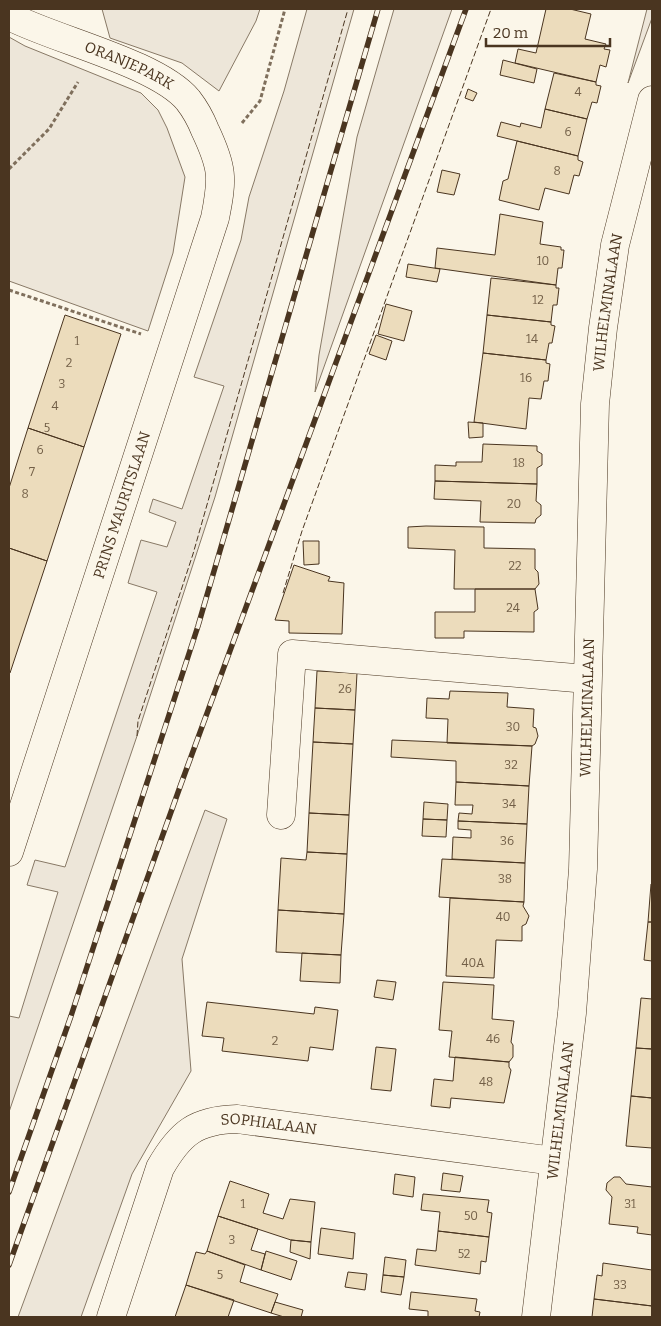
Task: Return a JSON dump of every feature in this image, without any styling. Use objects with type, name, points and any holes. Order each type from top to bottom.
[{"type":"street","name":"ORANJEPARK","points":[[9,16],[27,25],[136,67],[164,81],[188,100],[217,155]]},
{"type":"street","name":"WILHELMINALAAN","points":[[536,1317],[572,1013],[583,868],[595,404],[603,328],[615,246],[652,100]]},
{"type":"street","name":"PRINS MAURITSLAAN","points":[[9,852],[215,218],[222,183],[217,155]]},
{"type":"street","points":[[281,815],[292,654],[587,679]]},
{"type":"street","name":"SOPHIALAAN","points":[[111,1317],[160,1168],[172,1146],[196,1126],[215,1120],[237,1119],[554,1161]]},
{"type":"path","points":[[217,155],[260,101],[285,9]]},
{"type":"path","points":[[9,169],[49,129],[96,52]]},
{"type":"path","points":[[9,290],[174,345]]},
{"type":"shaded area","points":[[102,9],[260,9],[256,21],[219,91],[182,63],[110,38]]},
{"type":"shaded area","points":[[307,9],[354,9],[215,497],[137,736],[9,1112],[9,1016],[19,1018],[58,892],[27,885],[35,860],[65,867],[157,592],[128,583],[141,540],[167,547],[176,522],[149,512],[153,499],[182,509],[224,386],[194,377],[241,240],[249,197],[284,91]]},
{"type":"shaded area","points":[[394,9],[452,9],[315,392],[319,355],[357,137]]},
{"type":"shaded area","points":[[647,9],[652,9],[652,18],[628,83]]},
{"type":"shaded area","points":[[9,37],[25,46],[141,93],[158,110],[167,128],[185,177],[173,253],[148,331],[9,281]]},
{"type":"shaded area","points":[[205,810],[227,819],[182,959],[191,1071],[132,1174],[81,1317],[18,1317]]},
{"type":"building","points":[[546,9],[570,9],[591,14],[585,39],[606,44],[604,49],[610,50],[606,67],[600,65],[596,82],[515,63],[518,49],[536,53]]},
{"type":"building","points":[[503,60],[537,69],[534,83],[500,75]]},
{"type":"building","points":[[554,73],[596,82],[596,85],[601,86],[597,103],[592,102],[587,119],[545,109]]},
{"type":"building","points":[[468,89],[477,93],[473,101],[465,98]]},
{"type":"building","points":[[545,109],[587,119],[578,156],[497,136],[501,122],[520,127],[521,123],[541,128]]},
{"type":"building","points":[[517,141],[578,156],[578,160],[583,162],[579,176],[574,175],[569,194],[545,188],[539,210],[499,200],[503,181],[508,179]]},
{"type":"building","points":[[442,170],[460,174],[454,195],[437,192]]},
{"type":"building","points":[[500,214],[543,222],[540,244],[561,247],[561,250],[564,250],[562,268],[558,268],[556,285],[435,268],[437,248],[495,255]]},
{"type":"building","points":[[408,264],[440,269],[437,282],[406,277]]},
{"type":"building","points":[[491,278],[556,285],[556,288],[559,288],[557,305],[553,305],[551,322],[487,315]]},
{"type":"building","points":[[386,304],[412,311],[404,341],[378,334]]},
{"type":"building","points":[[65,315],[121,334],[84,447],[28,428]]},
{"type":"building","points":[[487,315],[551,322],[551,325],[555,326],[546,360],[483,353]]},
{"type":"building","points":[[376,335],[392,341],[386,360],[369,354]]},
{"type":"building","points":[[483,353],[546,360],[546,363],[550,364],[548,381],[544,381],[541,399],[529,398],[526,429],[474,422]]},
{"type":"building","points":[[468,422],[483,423],[483,437],[469,438]]},
{"type":"building","points":[[28,428],[84,447],[47,561],[9,548],[9,488]]},
{"type":"building","points":[[483,444],[537,446],[537,451],[542,454],[542,465],[537,468],[537,484],[435,481],[435,465],[456,466],[456,462],[482,462]]},
{"type":"building","points":[[435,481],[537,484],[536,501],[541,505],[541,515],[536,519],[535,523],[480,522],[481,501],[434,499]]},
{"type":"building","points":[[408,527],[484,527],[484,548],[535,549],[535,569],[538,572],[539,584],[535,589],[454,589],[455,550],[408,548]]},
{"type":"building","points":[[303,541],[319,541],[319,564],[304,565]]},
{"type":"building","points":[[9,548],[47,561],[10,673],[9,672]]},
{"type":"building","points":[[294,565],[330,577],[328,581],[344,583],[342,634],[289,633],[289,621],[275,620]]},
{"type":"building","points":[[475,589],[535,589],[538,609],[534,612],[534,632],[464,631],[464,638],[435,638],[435,612],[475,612]]},
{"type":"building","points":[[317,671],[357,673],[355,710],[315,708]]},
{"type":"building","points":[[450,691],[508,693],[507,707],[534,709],[533,727],[536,728],[538,736],[535,744],[532,746],[447,743],[448,719],[426,718],[427,698],[449,699]]},
{"type":"building","points":[[315,708],[355,710],[353,744],[313,742]]},
{"type":"building","points":[[392,740],[532,746],[529,786],[456,782],[456,761],[391,757]]},
{"type":"building","points":[[313,742],[353,744],[349,815],[309,813]]},
{"type":"building","points":[[456,782],[529,786],[527,824],[458,821],[459,813],[472,814],[473,805],[455,805]]},
{"type":"building","points":[[424,802],[448,804],[447,820],[423,819]]},
{"type":"building","points":[[309,813],[349,815],[347,854],[307,852]]},
{"type":"building","points":[[423,819],[447,820],[446,837],[422,836]]},
{"type":"building","points":[[458,821],[527,824],[525,863],[452,859],[453,837],[471,838],[471,830],[458,829]]},
{"type":"building","points":[[307,852],[347,854],[344,914],[278,910],[281,858],[306,860]]},
{"type":"building","points":[[442,859],[525,863],[524,902],[439,897]]},
{"type":"building","points":[[651,884],[652,922],[648,922]]},
{"type":"building","points":[[450,898],[524,902],[523,906],[529,916],[526,924],[522,926],[522,941],[496,940],[494,978],[446,976]]},
{"type":"building","points":[[278,910],[344,914],[341,955],[276,952]]},
{"type":"building","points":[[648,922],[652,922],[652,961],[644,960]]},
{"type":"building","points":[[302,953],[341,955],[340,983],[300,981]]},
{"type":"building","points":[[377,980],[396,982],[393,1000],[374,997]]},
{"type":"building","points":[[443,982],[494,985],[492,1019],[514,1021],[511,1042],[513,1045],[513,1057],[509,1062],[449,1057],[452,1031],[439,1030]]},
{"type":"building","points":[[641,998],[652,999],[652,1049],[636,1048]]},
{"type":"building","points":[[207,1002],[314,1014],[315,1007],[338,1010],[333,1050],[310,1047],[308,1061],[222,1051],[224,1038],[202,1036]]},
{"type":"building","points":[[376,1047],[396,1049],[391,1091],[371,1089]]},
{"type":"building","points":[[636,1048],[652,1049],[652,1098],[631,1096]]},
{"type":"building","points":[[455,1057],[509,1062],[511,1070],[504,1103],[451,1098],[450,1108],[431,1106],[434,1079],[453,1081]]},
{"type":"building","points":[[631,1096],[652,1098],[652,1148],[626,1146]]},
{"type":"building","points":[[443,1173],[463,1176],[460,1192],[441,1190]]},
{"type":"building","points":[[395,1174],[415,1177],[413,1197],[393,1194]]},
{"type":"building","points":[[614,1177],[620,1177],[626,1184],[652,1187],[652,1235],[637,1233],[638,1227],[609,1224],[612,1197],[606,1190],[607,1183]]},
{"type":"building","points":[[230,1181],[269,1194],[263,1213],[283,1219],[290,1199],[315,1202],[311,1242],[291,1240],[218,1216]]},
{"type":"building","points":[[423,1194],[489,1200],[487,1212],[492,1213],[489,1237],[438,1231],[440,1212],[421,1210]]},
{"type":"building","points":[[218,1216],[258,1229],[251,1250],[265,1254],[261,1270],[207,1251]]},
{"type":"building","points":[[321,1228],[355,1233],[353,1259],[318,1254]]},
{"type":"building","points":[[438,1231],[489,1237],[486,1262],[481,1261],[480,1274],[415,1265],[417,1249],[436,1251]]},
{"type":"building","points":[[291,1240],[311,1242],[310,1259],[290,1252]]},
{"type":"building","points":[[207,1251],[245,1265],[240,1282],[278,1294],[271,1313],[186,1285],[196,1252],[205,1254]]},
{"type":"building","points":[[266,1251],[297,1261],[291,1280],[261,1270]]},
{"type":"building","points":[[385,1257],[406,1260],[404,1277],[383,1275]]},
{"type":"building","points":[[603,1263],[652,1270],[652,1306],[594,1299],[597,1275],[602,1276]]},
{"type":"building","points":[[348,1272],[367,1274],[365,1290],[345,1287]]},
{"type":"building","points":[[383,1275],[404,1277],[401,1295],[381,1292]]},
{"type":"building","points":[[186,1285],[234,1300],[228,1317],[175,1317]]},
{"type":"building","points":[[411,1292],[477,1299],[475,1311],[480,1312],[479,1317],[428,1317],[428,1311],[409,1309]]},
{"type":"building","points":[[594,1299],[652,1306],[652,1317],[592,1317]]},
{"type":"building","points":[[275,1302],[303,1310],[301,1317],[284,1317],[271,1313]]},
{"type":"railway","points":[[9,1192],[71,1016],[198,626],[378,9]]},
{"type":"railway","points":[[9,1265],[181,784],[466,9]]},
{"type":"fence","points":[[137,736],[138,721],[193,554],[348,9]]},
{"type":"fence","points":[[283,593],[302,531],[491,9]]}]
